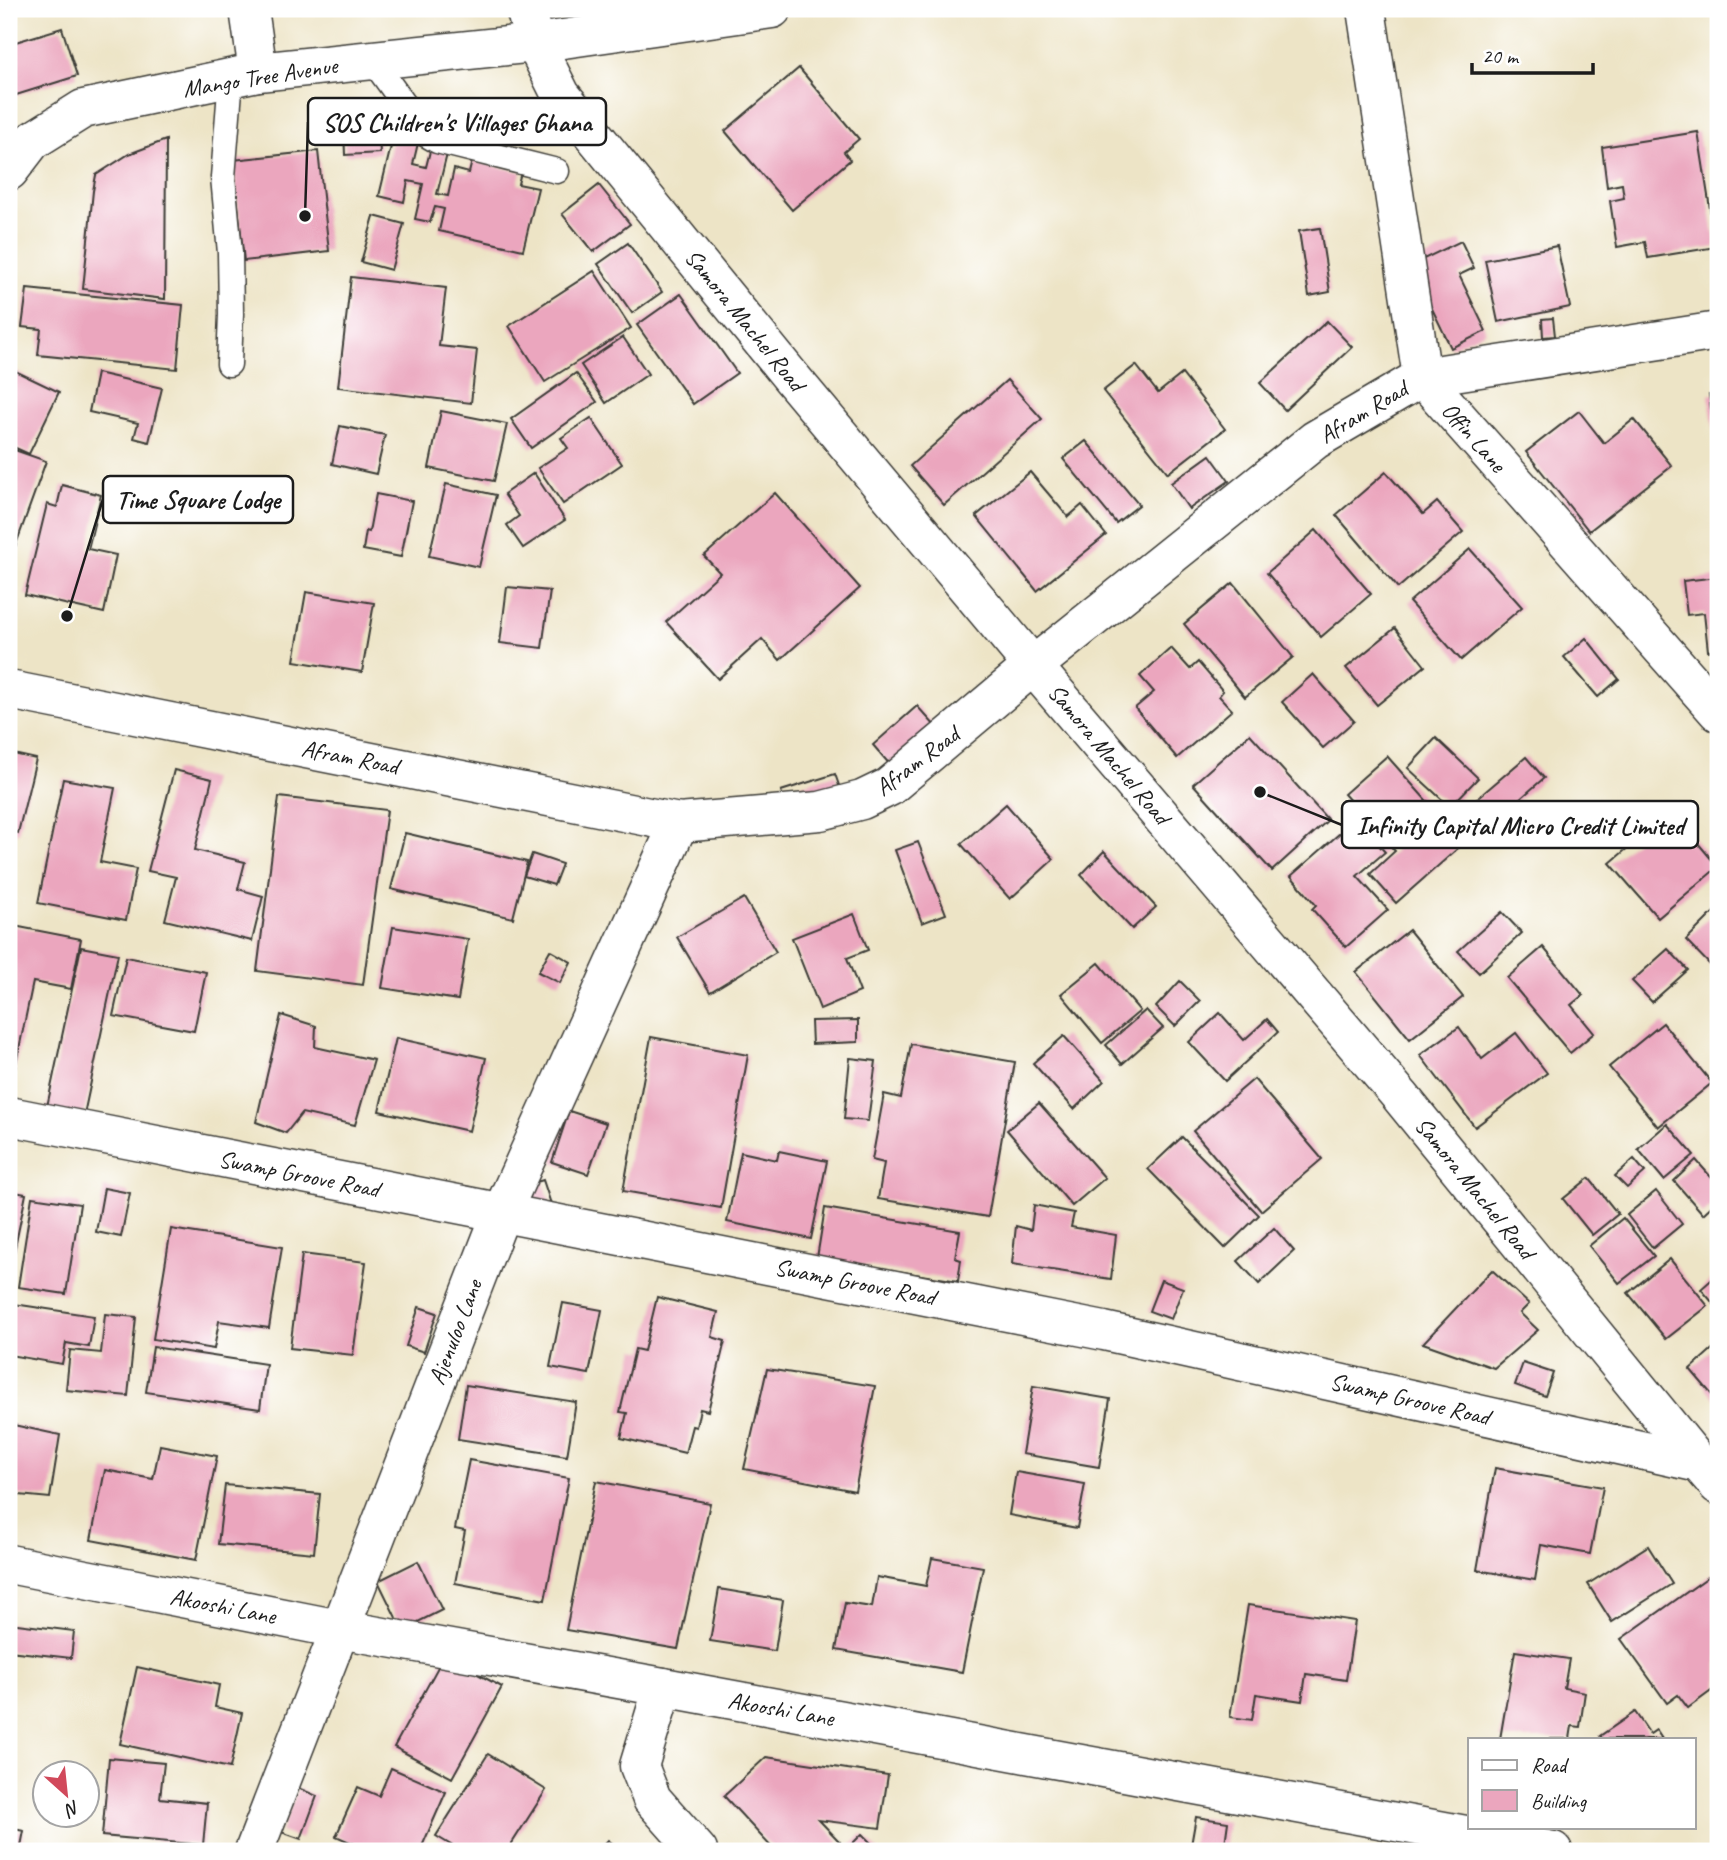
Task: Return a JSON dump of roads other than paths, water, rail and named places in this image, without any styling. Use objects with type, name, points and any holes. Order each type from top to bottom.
[{"type":"street","points":[[244,75],[249,9]]},
{"type":"street","name":"Mango Tree Avenue","points":[[9,171],[32,141],[83,109],[244,75],[373,61],[530,26],[772,9]]},
{"type":"street","points":[[1366,9],[1422,377]]},
{"type":"street","name":"Samora Machel Road","points":[[530,26],[561,95],[790,377],[1400,1096],[1709,1474]]},
{"type":"street","name":"Afram Road","points":[[9,690],[679,822],[820,811],[862,800],[889,788],[1033,666],[1315,440],[1422,377],[1718,331]]},
{"type":"street","name":"Offin Lane","points":[[1422,377],[1718,712]]},
{"type":"street","name":"Ajenuloo Lane","points":[[254,1851],[501,1213],[679,822]]},
{"type":"street","name":"Swamp Groove Road","points":[[9,1116],[1104,1331],[1709,1474]]},
{"type":"street","name":"Akooshi Lane","points":[[9,1563],[339,1629],[1553,1851]]},
{"type":"street","points":[[663,1687],[639,1766],[652,1799],[698,1851]]},
{"type":"lane","points":[[373,61],[425,134],[437,141],[557,171]]},
{"type":"lane","points":[[229,364],[230,253],[223,177],[244,75]]},
{"type":"place","name":"SOS Children's Villages Ghana","points":[[305,216]]},
{"type":"place","name":"Time Square Lodge","points":[[67,616]]},
{"type":"place","name":"Infinity Capital Micro Credit Limited","points":[[1260,792]]}]
